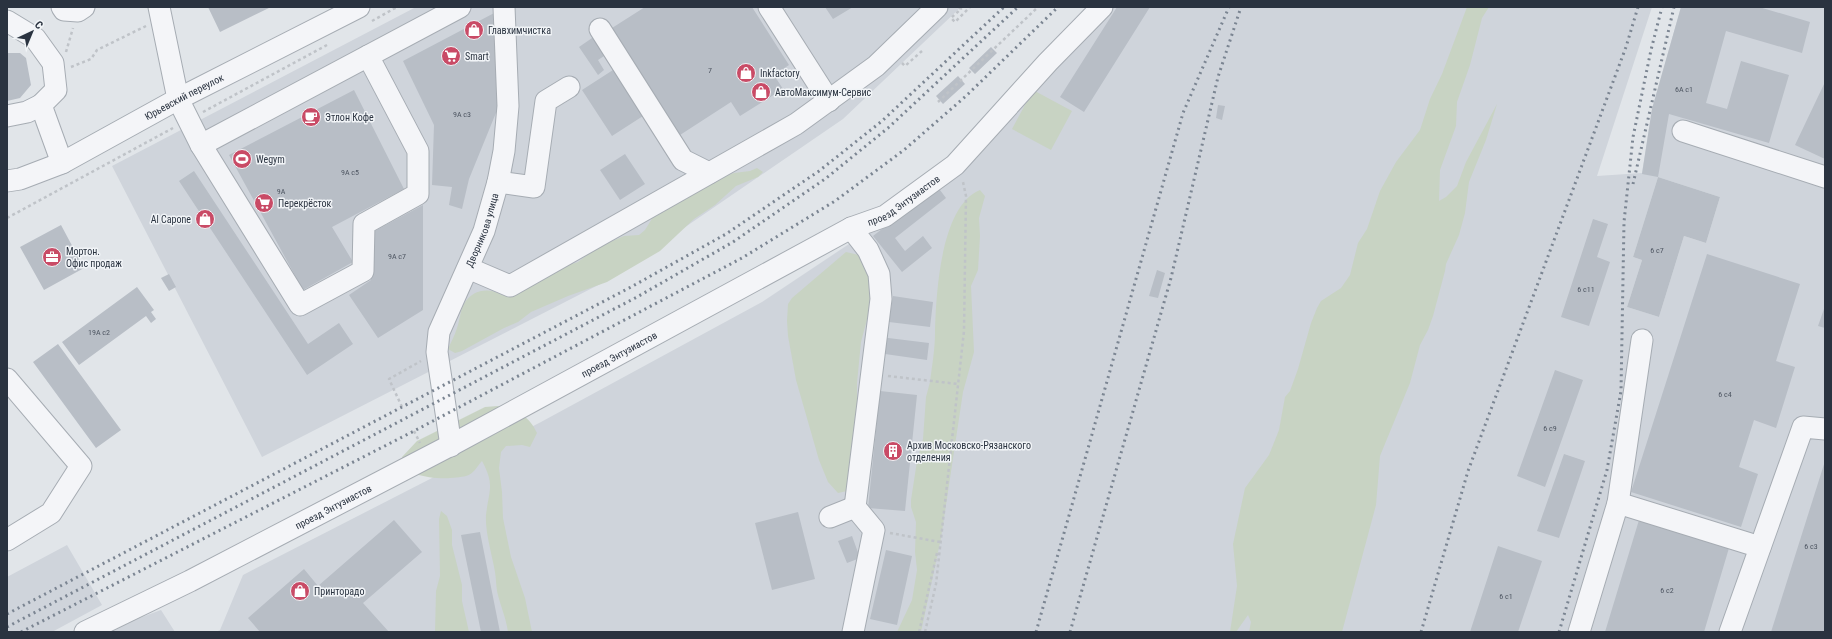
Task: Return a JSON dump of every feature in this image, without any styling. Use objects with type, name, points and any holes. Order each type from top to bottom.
[{"type":"street","points":[[159,7],[178,99],[201,144],[300,305],[363,271],[364,224],[418,194],[418,151],[368,56]]},
{"type":"street","name":"Юрьевский переулок","points":[[7,181],[20,179],[62,163],[178,99],[359,7]]},
{"type":"street","points":[[201,144],[460,7]]},
{"type":"street","name":"Дворникова улица","points":[[451,446],[437,352],[439,332],[484,231],[498,182],[504,151],[508,106],[504,7]]},
{"type":"street","points":[[769,7],[829,101]]},
{"type":"street","points":[[468,268],[510,286],[796,124],[876,66],[937,7]]},
{"type":"street","name":"проезд Энтузиастов","points":[[85,632],[197,577],[451,446],[851,228],[885,216],[955,165],[1048,62],[1102,7]]},
{"type":"street","points":[[7,21],[34,38],[53,63],[57,73],[56,90],[41,105],[27,112],[7,116]]},
{"type":"street","points":[[600,29],[683,160],[709,173]]},
{"type":"street","points":[[498,182],[534,187],[546,101],[569,87]]},
{"type":"street","points":[[41,105],[62,163]]},
{"type":"street","points":[[1683,131],[1825,177]]},
{"type":"street","points":[[851,228],[868,250],[879,274],[881,298],[854,507],[874,530],[853,632]]},
{"type":"street","points":[[1579,632],[1618,503],[1642,340]]},
{"type":"street","points":[[7,379],[81,466],[51,512],[7,540]]},
{"type":"street","points":[[1730,632],[1803,427],[1825,429]]},
{"type":"street","points":[[1618,503],[1760,547]]},
{"type":"street","points":[[830,517],[854,507]]},
{"type":"path","points":[[959,7],[961,9],[950,18],[955,22],[970,7]]},
{"type":"path","points":[[938,102],[1038,7]]},
{"type":"path","points":[[57,73],[75,8]]},
{"type":"path","points":[[57,73],[91,58],[97,50],[146,26]]},
{"type":"path","points":[[905,66],[922,51]]},
{"type":"path","points":[[925,632],[936,584],[964,331],[966,196],[961,174],[955,165]]},
{"type":"path","points":[[7,214],[15,214]]},
{"type":"path","points":[[402,407],[389,380],[437,352]]},
{"type":"path","points":[[871,374],[958,384]]},
{"type":"path","points":[[874,530],[940,542]]},
{"type":"path","points":[[919,632],[940,542]]},
{"type":"shaded area","points":[[416,7],[961,7],[843,119],[608,280],[262,457],[112,166]]},
{"type":"shaded area","points":[[1104,7],[1652,7],[1597,176],[1642,173],[1652,109],[1681,7],[1825,7],[1825,632],[216,632],[220,630],[243,575],[541,422],[762,302],[885,220]],"holes":[[[1658,177],[1720,197],[1706,243],[1684,236],[1659,317],[1627,307],[1642,260],[1633,257]]]},
{"type":"shaded area","points":[[67,545],[102,605],[52,632],[7,632],[7,577]]},
{"type":"shaded area","points":[[161,610],[175,632],[102,632],[104,631]]},
{"type":"green space","points":[[1467,7],[1489,7],[1482,18],[1470,65],[1457,102],[1456,126],[1440,170],[1439,201],[1446,197],[1457,186],[1466,162],[1497,104],[1486,140],[1469,182],[1465,213],[1459,235],[1446,264],[1433,316],[1420,345],[1410,383],[1380,456],[1376,505],[1342,632],[1249,632],[1251,622],[1248,615],[1236,632],[1230,632],[1237,586],[1233,544],[1245,488],[1269,455],[1279,430],[1285,397],[1290,391],[1298,369],[1311,323],[1317,308],[1321,301],[1341,288],[1350,275],[1358,243],[1367,229],[1380,191],[1396,162],[1420,130],[1430,99],[1442,74]]},
{"type":"green space","points":[[1033,90],[1072,111],[1051,150],[1012,129]]},
{"type":"green space","points":[[757,168],[763,172],[758,177],[736,186],[715,205],[694,219],[660,251],[607,282],[568,296],[531,312],[518,322],[462,351],[455,353],[448,349],[456,331],[463,307],[467,299],[476,292],[487,290],[497,292],[502,295],[518,291],[556,269],[578,262],[596,248],[624,236],[639,235],[645,230],[653,217],[675,205],[698,186],[734,173],[750,171]]},
{"type":"green space","points":[[980,190],[985,196],[979,218],[980,236],[978,270],[971,286],[974,352],[963,392],[941,538],[921,632],[897,632],[912,600],[917,570],[915,552],[916,522],[911,507],[911,500],[917,461],[923,439],[926,397],[930,382],[934,351],[939,276],[943,254],[948,233],[956,214],[967,199]]},
{"type":"green space","points":[[846,252],[863,256],[876,286],[861,342],[857,383],[857,410],[847,491],[838,493],[828,482],[819,460],[796,380],[788,336],[787,321],[788,304],[792,298]]},
{"type":"green space","points":[[498,406],[521,414],[530,421],[537,433],[530,447],[522,445],[506,446],[501,452],[499,468],[503,518],[511,557],[525,598],[532,632],[508,632],[497,591],[488,536],[486,515],[490,482],[489,476],[482,461],[469,475],[439,478],[418,475],[410,471],[404,465],[402,457],[417,441],[485,407]]},
{"type":"green space","points":[[441,511],[447,516],[452,530],[452,545],[462,585],[462,601],[469,632],[435,632],[436,591],[440,576],[439,519]]},
{"type":"building","points":[[208,7],[271,7],[220,32]]},
{"type":"building","points":[[645,7],[752,7],[789,65],[774,75],[783,89],[740,116],[731,102],[680,135],[612,28]]},
{"type":"building","points":[[825,7],[853,7],[833,19]]},
{"type":"building","points":[[1117,7],[1150,7],[1084,112],[1060,97]]},
{"type":"building","points":[[1681,7],[1759,7],[1810,22],[1802,53],[1726,31],[1706,103],[1727,109],[1741,61],[1789,75],[1769,143],[1669,114],[1658,177],[1642,174],[1652,109]]},
{"type":"building","points":[[498,11],[500,103],[469,179],[462,209],[449,205],[452,187],[432,185],[434,125],[403,61]]},
{"type":"building","points":[[595,36],[607,54],[598,60],[604,70],[598,75],[579,47]]},
{"type":"building","points":[[991,47],[997,53],[975,74],[969,68]]},
{"type":"building","points":[[7,53],[20,53],[26,58],[31,85],[20,98],[7,101]]},
{"type":"building","points":[[613,70],[643,116],[612,136],[582,90]]},
{"type":"building","points":[[958,76],[965,84],[943,104],[936,96]]},
{"type":"building","points":[[1825,82],[1825,159],[1795,145]]},
{"type":"building","points":[[354,90],[404,189],[332,227],[353,262],[303,290],[229,155]]},
{"type":"building","points":[[1218,105],[1225,106],[1222,120],[1216,118]]},
{"type":"building","points":[[625,154],[645,184],[620,200],[600,170]]},
{"type":"building","points":[[194,171],[308,344],[339,323],[353,344],[307,375],[179,181]]},
{"type":"building","points":[[1658,177],[1720,197],[1706,243],[1684,236],[1659,317],[1627,307],[1642,260],[1633,257]]},
{"type":"building","points":[[937,186],[946,198],[895,238],[905,251],[923,236],[932,248],[902,272],[873,236]]},
{"type":"building","points":[[423,205],[423,310],[378,338],[349,295],[371,280],[371,233]]},
{"type":"building","points":[[1593,219],[1608,224],[1597,257],[1610,262],[1589,326],[1561,317]]},
{"type":"building","name":"Мортон. Офис продаж","points":[[61,225],[84,268],[44,290],[20,247]]},
{"type":"building","points":[[1707,254],[1800,284],[1776,361],[1795,367],[1776,428],[1754,420],[1739,467],[1758,474],[1741,527],[1631,492]]},
{"type":"building","points":[[1157,270],[1165,273],[1158,298],[1149,296]]},
{"type":"building","points":[[169,274],[176,287],[169,291],[161,278]]},
{"type":"building","points":[[137,287],[154,310],[151,312],[156,319],[151,323],[146,316],[79,365],[62,342]]},
{"type":"building","points":[[893,296],[933,302],[930,327],[889,322]]},
{"type":"building","points":[[1825,306],[1825,328],[1818,326]]},
{"type":"building","points":[[880,337],[929,343],[927,360],[878,353]]},
{"type":"building","points":[[58,344],[121,430],[96,448],[33,362]]},
{"type":"building","points":[[1555,370],[1583,380],[1545,487],[1517,476]]},
{"type":"building","name":"Архив Московско-Рязанского отделения","points":[[880,391],[917,395],[905,511],[868,508]]},
{"type":"building","points":[[1564,454],[1585,461],[1559,538],[1537,531]]},
{"type":"building","points":[[1825,461],[1825,632],[1771,632]]},
{"type":"building","points":[[798,512],[815,579],[772,590],[755,523]]},
{"type":"building","points":[[394,520],[422,552],[363,603],[389,632],[260,632],[248,618],[304,569],[318,586]]},
{"type":"building","points":[[1639,520],[1729,548],[1704,632],[1605,632]]},
{"type":"building","points":[[480,532],[500,632],[481,632],[461,535]]},
{"type":"building","points":[[852,536],[860,558],[847,563],[838,541]]},
{"type":"building","points":[[1498,546],[1542,561],[1518,632],[1470,632]]},
{"type":"building","points":[[886,550],[912,556],[897,625],[870,619]]},
{"type":"railway","points":[[7,614],[631,287],[726,234],[819,171],[882,121],[1004,7]]},
{"type":"railway","points":[[7,627],[637,297],[733,242],[825,179],[888,128],[1018,7]]},
{"type":"railway","points":[[21,632],[414,431],[742,258],[835,201],[904,150],[966,96],[1058,7]]},
{"type":"railway","points":[[1036,632],[1183,113],[1229,7]]},
{"type":"railway","points":[[1070,632],[1171,278],[1218,77],[1241,7]]},
{"type":"railway","points":[[1421,632],[1468,471],[1626,47],[1638,7]]},
{"type":"railway","points":[[1559,632],[1607,470],[1621,391],[1624,222],[1633,137],[1651,50],[1662,7]]},
{"type":"railway","points":[[1633,184],[1674,7]]},
{"type":"place","name":"Главхимчистка","points":[[474,30]]},
{"type":"place","name":"Smart","points":[[451,56]]},
{"type":"place","name":"Inkfactory","points":[[746,73]]},
{"type":"place","name":"АвтоМаксимум-Сервиc","points":[[761,92]]},
{"type":"place","name":"Этлон Кофе","points":[[311,117]]},
{"type":"place","name":"Wegym","points":[[242,159]]},
{"type":"place","name":"Перекрёсток","points":[[264,203]]},
{"type":"place","name":"Al Capone","points":[[205,219]]},
{"type":"place","name":"Мортон. Офис продаж","points":[[52,257]]},
{"type":"place","name":"Архив Московско-Рязанского отделения","points":[[893,451]]},
{"type":"place","name":"Принторадо","points":[[300,591]]}]
